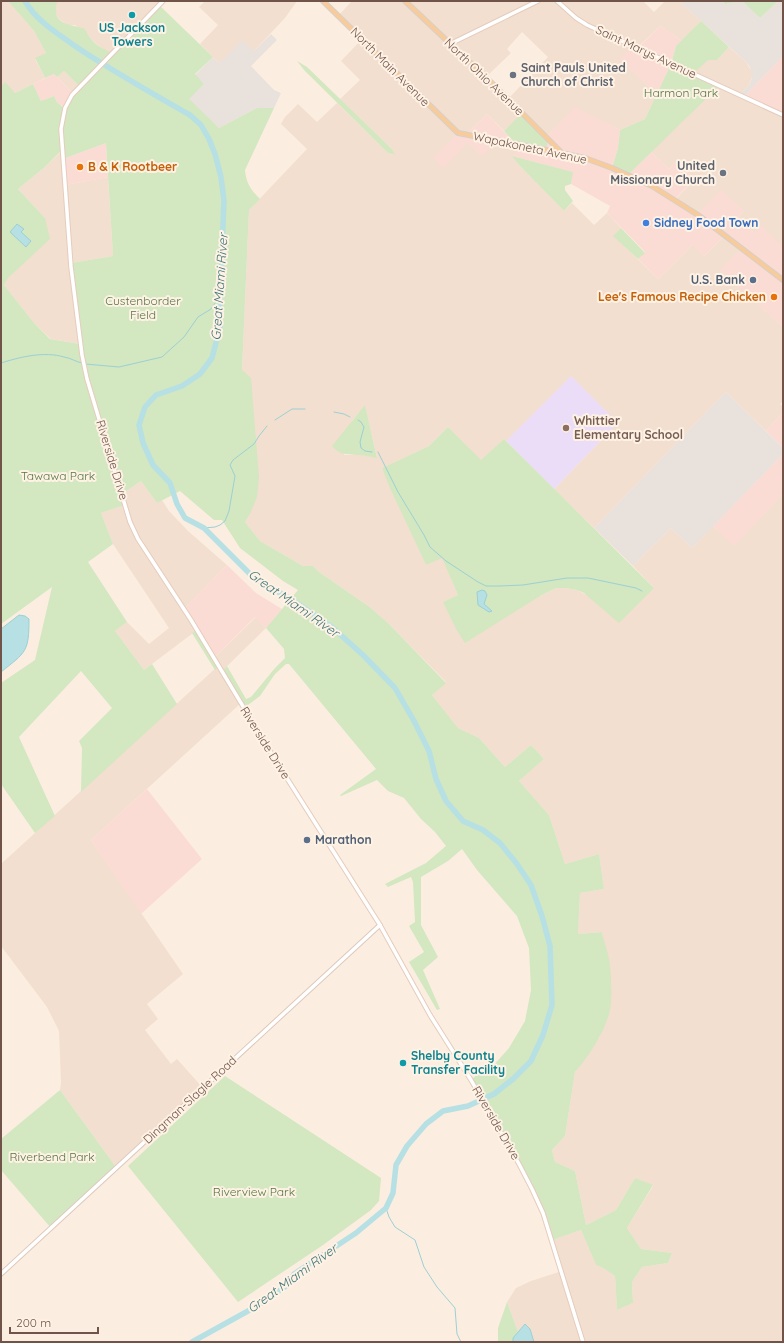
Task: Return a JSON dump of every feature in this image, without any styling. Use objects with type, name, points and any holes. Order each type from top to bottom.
[{"type":"main road","name":"Riverside Drive","points":[[163,1],[72,95],[64,108],[61,129],[71,267],[82,355],[87,379],[130,522],[138,539],[193,624],[276,761],[380,925],[430,1015],[498,1125],[543,1213],[583,1342]]},
{"type":"main road","name":"North Main Avenue","points":[[323,1],[458,133]]},
{"type":"main road","name":"North Ohio Avenue","points":[[405,1],[562,153]]},
{"type":"main road","points":[[450,44],[538,1]]},
{"type":"main road","name":"Saint Marys Avenue","points":[[557,1],[576,18],[587,25],[783,115]]},
{"type":"main road","name":"Wapakoneta Avenue","points":[[458,133],[585,158],[652,186],[698,214],[783,280]]},
{"type":"main road","points":[[537,148],[547,146],[548,142],[546,137]]},
{"type":"main road","name":"Dingman-Slagle Road","points":[[1,1274],[380,925]]},
{"type":"shaded area","points":[[1,1],[8,1],[34,31],[46,53],[35,59],[45,78],[15,93],[1,86]]},
{"type":"shaded area","points":[[58,1],[163,1],[113,53],[104,50],[75,25],[68,25],[59,19],[56,14],[56,3]]},
{"type":"shaded area","points":[[205,1],[297,1],[285,18],[254,51],[219,63],[200,44],[218,25],[199,7]]},
{"type":"shaded area","points":[[352,1],[557,1],[562,4],[561,1],[643,1],[654,12],[665,1],[679,1],[701,21],[682,41],[660,26],[637,48],[620,59],[657,94],[645,119],[620,130],[575,108],[546,137],[523,113],[504,131],[487,114],[466,135],[458,133],[449,143],[468,143],[482,155],[497,140],[524,145],[513,156],[519,165],[564,211],[572,203],[594,225],[607,213],[621,228],[614,236],[658,279],[693,244],[704,256],[725,235],[742,248],[721,270],[783,327],[783,401],[780,404],[783,407],[783,412],[766,431],[726,392],[594,528],[554,489],[618,423],[506,441],[504,439],[481,461],[448,427],[429,446],[382,468],[426,565],[442,557],[458,595],[443,602],[540,596],[556,588],[577,590],[590,597],[654,588],[633,566],[671,528],[692,548],[713,526],[734,545],[783,494],[783,1340],[777,1342],[534,1342],[530,1329],[525,1324],[518,1332],[507,1302],[516,1288],[531,1281],[562,1271],[552,1240],[581,1230],[596,1265],[615,1276],[617,1310],[633,1303],[632,1282],[642,1267],[668,1263],[672,1253],[641,1249],[627,1228],[653,1186],[635,1178],[616,1210],[586,1225],[575,1171],[555,1162],[552,1150],[565,1136],[575,1072],[599,1038],[609,1013],[611,986],[602,932],[578,934],[580,893],[604,889],[599,854],[565,864],[549,815],[519,781],[544,759],[531,745],[505,767],[479,738],[458,728],[432,695],[446,682],[389,624],[371,608],[319,572],[313,566],[303,566],[260,541],[245,522],[250,514],[242,370],[249,210],[307,149],[281,124],[285,117],[298,104],[317,122],[337,103],[388,153],[394,155],[392,149],[340,99],[360,80],[341,61],[362,39],[338,16]],"holes":[[[522,32],[548,57],[508,99],[486,77],[511,53],[507,49]],[[365,406],[377,457],[357,454],[344,455],[352,421]]]},
{"type":"shaded area","points":[[679,1],[722,1],[726,5],[728,3],[743,2],[760,18],[778,1],[783,1],[783,56],[744,97],[739,95],[751,81],[752,77],[750,67]]},
{"type":"shaded area","points":[[660,26],[682,41],[676,46],[671,64],[657,94],[619,59],[632,46],[638,48]]},
{"type":"shaded area","points":[[271,34],[277,40],[251,66],[274,90],[281,93],[274,108],[257,108],[219,128],[188,99],[204,84],[195,75],[213,57],[219,63],[242,40],[254,51]]},
{"type":"shaded area","points":[[729,47],[746,62],[752,72],[749,85],[739,95],[783,115],[783,242],[780,245],[754,233],[738,217],[744,211],[698,215],[675,200],[695,179],[676,161],[669,169],[651,152],[718,86],[693,74],[708,59],[717,60]]},
{"type":"shaded area","points":[[783,56],[783,115],[744,97]]},
{"type":"shaded area","points":[[64,71],[79,86],[73,93],[57,77]]},
{"type":"shaded area","points":[[54,74],[73,93],[65,108],[57,102],[54,96],[41,101],[33,84]]},
{"type":"shaded area","points":[[575,107],[620,130],[618,148],[612,168],[628,175],[651,152],[669,169],[676,161],[695,179],[675,199],[698,214],[721,190],[744,211],[738,217],[754,233],[761,226],[780,244],[783,242],[783,327],[720,270],[742,248],[725,235],[704,256],[692,245],[658,279],[638,259],[645,252],[607,213],[610,206],[571,184],[572,172],[512,156],[524,145],[546,137]]},
{"type":"shaded area","points":[[487,114],[516,144],[497,141],[482,156],[468,143],[443,168],[433,158],[458,133],[466,135]]},
{"type":"shaded area","points":[[106,143],[108,177],[65,185],[63,159]]},
{"type":"shaded area","points":[[63,150],[65,185],[108,177],[113,256],[71,263],[80,344],[51,339],[34,323],[4,285],[45,218],[18,189]]},
{"type":"shaded area","name":"Whittier Elementary School","points":[[571,376],[618,423],[554,489],[506,441]]},
{"type":"shaded area","points":[[726,392],[783,448],[783,454],[692,548],[671,528],[633,566],[594,528]]},
{"type":"shaded area","points":[[783,412],[783,448],[766,431]]},
{"type":"shaded area","points":[[783,454],[783,494],[734,546],[713,526]]},
{"type":"shaded area","points":[[141,481],[157,503],[162,500],[169,511],[188,531],[227,565],[184,609],[197,630],[144,670],[115,631],[127,622],[149,644],[169,628],[113,544],[101,513],[125,505],[122,494]]},
{"type":"shaded area","points":[[227,565],[256,593],[282,609],[266,628],[255,617],[214,658],[184,609]]},
{"type":"shaded area","points":[[256,617],[266,628],[222,671],[241,703],[91,840],[183,974],[147,1004],[158,1019],[145,1030],[171,1064],[177,1059],[203,1088],[116,1167],[60,1090],[59,1031],[47,1007],[1,946],[1,864],[218,666],[214,658]]},
{"type":"shaded area","points":[[147,789],[202,859],[141,914],[91,840]]},
{"type":"green space","points":[[8,1],[58,1],[56,11],[57,16],[62,22],[85,29],[87,34],[96,44],[113,53],[159,5],[213,57],[195,74],[204,84],[189,99],[219,128],[257,108],[274,108],[245,170],[246,179],[260,199],[249,210],[242,370],[251,378],[259,477],[257,497],[245,522],[260,541],[303,566],[313,566],[319,572],[371,608],[389,624],[446,683],[432,695],[458,728],[479,738],[505,767],[531,745],[544,759],[519,781],[549,815],[565,864],[599,854],[604,889],[580,893],[578,934],[602,932],[609,957],[611,1002],[609,1014],[599,1037],[575,1072],[565,1136],[552,1150],[555,1162],[575,1171],[586,1225],[616,1210],[635,1178],[653,1185],[627,1228],[641,1249],[672,1253],[668,1263],[642,1267],[632,1282],[633,1303],[617,1310],[615,1276],[596,1265],[581,1230],[552,1240],[532,1189],[471,1080],[479,1073],[492,1067],[509,1048],[525,1021],[531,990],[529,948],[517,916],[477,870],[462,849],[448,861],[421,877],[421,925],[438,957],[423,970],[440,1009],[437,1010],[409,962],[424,952],[409,926],[415,922],[413,882],[411,877],[388,887],[385,884],[426,863],[446,846],[404,798],[388,791],[377,780],[341,796],[340,795],[376,769],[289,664],[286,664],[275,674],[260,696],[244,708],[222,671],[227,666],[246,699],[251,697],[285,658],[284,649],[266,628],[298,590],[283,581],[240,548],[222,520],[214,520],[180,491],[157,503],[141,481],[122,494],[125,505],[101,513],[113,544],[88,562],[127,622],[115,631],[144,670],[152,664],[177,704],[81,792],[82,748],[79,741],[112,708],[81,671],[19,737],[55,816],[35,833],[1,784],[1,683],[35,660],[52,587],[1,624],[1,86],[5,82],[15,93],[33,84],[41,101],[54,96],[57,102],[64,108],[79,86],[64,71],[57,77],[54,74],[45,78],[35,58],[46,53],[34,31]],"holes":[[[106,143],[113,256],[71,263],[80,344],[50,339],[34,323],[4,285],[9,277],[50,239],[45,218],[18,189],[46,166],[62,150],[63,159]]]},
{"type":"green space","points":[[722,1],[778,1],[760,18],[743,2],[728,3],[726,5]]},
{"type":"green space","name":"Harmon Park","points":[[701,21],[729,47],[717,60],[708,60],[693,74],[719,86],[628,175],[612,168],[618,148],[620,130],[645,119],[671,64],[676,46]]},
{"type":"green space","points":[[297,61],[307,67],[392,149],[395,155],[388,153],[305,71]]},
{"type":"green space","points":[[522,113],[548,140],[547,146],[542,148],[516,144],[504,131]]},
{"type":"green space","points":[[512,156],[573,172],[571,184],[565,186],[565,190],[573,201],[564,211]]},
{"type":"green space","points":[[621,228],[645,253],[638,259],[613,236]]},
{"type":"green space","points":[[365,405],[377,458],[363,455],[344,454],[332,446]]},
{"type":"green space","points":[[448,427],[481,460],[504,439],[654,588],[619,623],[584,593],[577,590],[556,588],[540,596],[465,643],[456,629],[443,602],[458,595],[442,558],[426,565],[382,468],[429,446]]},
{"type":"green space","points":[[197,630],[219,666],[215,670],[192,633]]},
{"type":"green space","name":"Riverview Park","points":[[225,1076],[381,1178],[379,1201],[371,1210],[323,1245],[238,1302],[128,1166]]},
{"type":"green space","name":"Riverbend Park","points":[[60,1090],[116,1167],[51,1228],[1,1170],[1,1139]]},
{"type":"green space","points":[[507,1302],[518,1332],[513,1338],[513,1342],[498,1342],[498,1328]]},
{"type":"water","points":[[17,224],[24,229],[21,232],[31,241],[26,247],[10,232]]},
{"type":"water","points":[[482,590],[485,591],[487,595],[484,604],[492,611],[489,612],[478,605],[477,592]]},
{"type":"water","points":[[19,615],[25,616],[29,619],[27,645],[21,655],[1,672],[1,629]]},
{"type":"water","points":[[525,1324],[530,1329],[534,1342],[513,1342],[513,1338]]},
{"type":"waterway","name":"Great Miami River","points":[[25,1],[40,20],[86,54],[190,115],[201,125],[215,154],[221,177],[224,201],[220,327],[212,358],[200,374],[182,386],[156,395],[145,407],[139,425],[143,443],[153,465],[170,483],[177,504],[185,518],[204,528],[254,578],[294,601],[333,628],[363,655],[395,688],[429,751],[436,779],[446,801],[463,821],[483,830],[500,843],[517,864],[531,885],[542,916],[550,946],[552,1005],[543,1035],[531,1061],[513,1079],[494,1094],[468,1106],[443,1111],[426,1124],[407,1146],[396,1165],[393,1193],[386,1208],[356,1233],[294,1274],[286,1286],[257,1306],[192,1342]]},
{"type":"waterway","points":[[85,364],[119,367],[162,357],[184,337],[198,317],[211,309],[220,296]]},
{"type":"waterway","points":[[1,363],[24,357],[40,355],[56,355],[82,363]]},
{"type":"waterway","points":[[275,420],[292,409],[305,409]]},
{"type":"waterway","points":[[334,412],[350,417]]},
{"type":"waterway","points":[[358,420],[364,427],[360,442],[361,448],[365,451],[372,452]]},
{"type":"waterway","points":[[204,528],[215,527],[225,521],[229,511],[235,476],[230,465],[233,460],[254,444],[267,426]]},
{"type":"waterway","points":[[378,452],[398,492],[430,547],[446,561],[478,582],[486,586],[500,586],[523,585],[567,578],[588,578],[636,588],[642,591]]},
{"type":"waterway","points":[[386,1208],[395,1227],[415,1240],[424,1267],[437,1287],[455,1308],[457,1334],[461,1342]]},
{"type":"place","name":"US Jackson Towers","points":[[132,15]]},
{"type":"place","name":"Saint Pauls United Church of Christ","points":[[513,75]]},
{"type":"place","name":"B & K Rootbeer","points":[[80,167]]},
{"type":"place","name":"United Missionary Church","points":[[723,173]]},
{"type":"place","name":"Sidney Food Town","points":[[646,223]]},
{"type":"place","name":"U.S. Bank","points":[[753,280]]},
{"type":"place","name":"Lee's Famous Recipe Chicken","points":[[774,297]]},
{"type":"place","name":"Whittier Elementary School","points":[[566,428]]},
{"type":"place","name":"Marathon","points":[[307,840]]},
{"type":"place","name":"Shelby County Transfer Facility","points":[[403,1063]]},
{"type":"park label","name":"Custenborder Field","points":[[143,308]]},
{"type":"park label","name":"Tawawa Park","points":[[58,476]]}]
